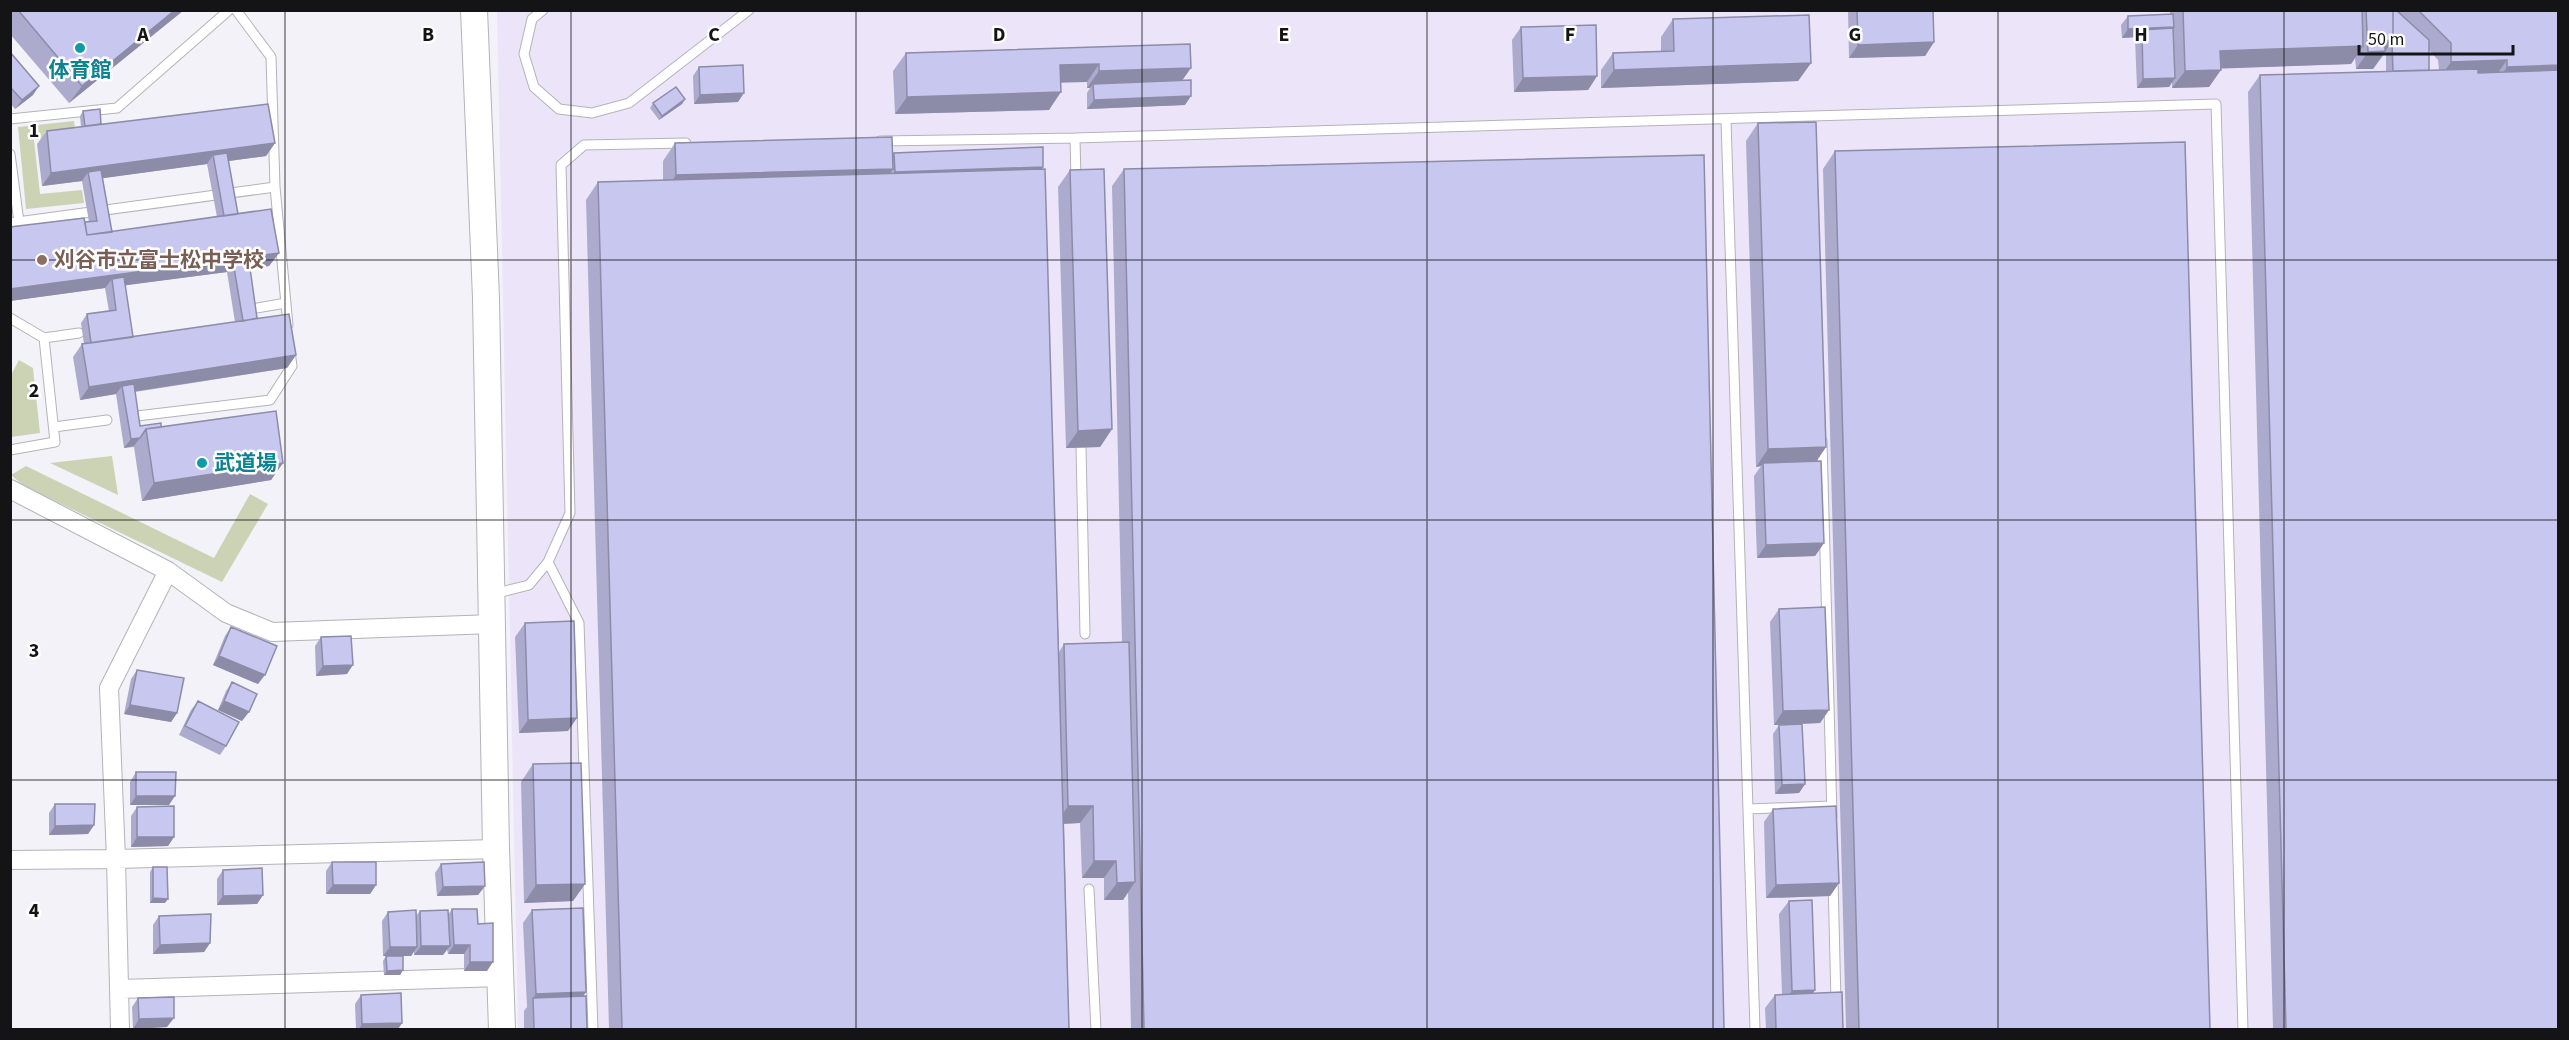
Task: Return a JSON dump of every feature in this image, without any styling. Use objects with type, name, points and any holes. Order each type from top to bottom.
[{"type":"street","points":[[474,10],[486,298],[496,849],[502,1029]]},
{"type":"street","points":[[10,489],[168,571],[226,613],[272,632],[493,624]]},
{"type":"street","points":[[120,1029],[109,688],[168,571]]},
{"type":"street","points":[[10,860],[496,849]]},
{"type":"street","points":[[120,989],[501,977]]},
{"type":"lane","points":[[10,119],[117,108],[229,10]]},
{"type":"lane","points":[[236,10],[271,57],[274,187],[289,334]]},
{"type":"lane","points":[[543,10],[532,19],[524,54],[534,87],[559,109],[592,113],[629,103],[749,10]]},
{"type":"lane","points":[[871,141],[1075,138],[2216,104],[2242,1029]]},
{"type":"lane","points":[[1814,116],[1815,127]]},
{"type":"lane","points":[[1726,120],[1755,1029]]},
{"type":"lane","points":[[1075,138],[1076,187]]},
{"type":"lane","points":[[493,595],[529,585],[548,562],[570,513],[561,165],[584,145],[692,143]]},
{"type":"lane","points":[[10,154],[15,222],[274,187]]},
{"type":"lane","points":[[251,309],[286,303]]},
{"type":"lane","points":[[10,318],[44,338],[79,333]]},
{"type":"lane","points":[[10,450],[55,442],[44,338]]},
{"type":"lane","points":[[137,416],[270,400],[292,366],[290,345]]},
{"type":"lane","points":[[54,427],[107,420]]},
{"type":"lane","points":[[1822,425],[1832,830]]},
{"type":"lane","points":[[1081,447],[1085,634]]},
{"type":"lane","points":[[548,562],[579,623],[593,1029]]},
{"type":"lane","points":[[1748,809],[1832,806]]},
{"type":"lane","points":[[1833,865],[1837,1018]]},
{"type":"lane","points":[[1089,889],[1096,1029]]},
{"type":"shaded area","points":[[497,11],[2558,11],[2558,1029],[518,1029]]},
{"type":"green space","points":[[74,121],[76,136],[34,140],[40,194],[82,190],[84,203],[26,209],[18,127]]},
{"type":"green space","points":[[19,360],[33,368],[40,433],[11,437],[11,375]]},
{"type":"green space","points":[[112,456],[118,495],[50,463]]},
{"type":"green space","points":[[26,466],[214,558],[250,494],[268,504],[222,582],[24,486],[11,475]]},
{"type":"building","name":"体育館","points":[[18,10],[175,10],[82,86]]},
{"type":"building","points":[[1857,10],[1933,10],[1934,42],[1858,45]]},
{"type":"building","points":[[2183,10],[2362,10],[2363,46],[2220,51],[2221,70],[2185,71]]},
{"type":"building","points":[[2366,10],[2393,10],[2393,40],[2385,41],[2385,51],[2368,52]]},
{"type":"building","points":[[2418,10],[2559,10],[2559,65],[2507,67],[2507,60],[2451,62],[2451,43]]},
{"type":"building","points":[[2393,11],[2397,11],[2429,40],[2429,70],[2393,71]]},
{"type":"building","points":[[2173,14],[2174,27],[2128,29],[2128,16]]},
{"type":"building","points":[[1809,15],[1811,63],[1614,70],[1613,53],[1674,51],[1673,19]]},
{"type":"building","points":[[1596,25],[1597,76],[1523,78],[1521,27]]},
{"type":"building","points":[[2173,28],[2175,78],[2143,79],[2142,30]]},
{"type":"building","points":[[1190,44],[1191,68],[1099,71],[1099,64],[1060,65],[1061,92],[907,97],[906,53]]},
{"type":"building","points":[[10,52],[39,86],[22,100],[10,87]]},
{"type":"building","points":[[743,65],[744,93],[700,95],[699,67]]},
{"type":"building","points":[[2478,69],[2478,73],[2559,70],[2559,1029],[2286,1029],[2260,75]]},
{"type":"building","points":[[1191,80],[1191,96],[1094,100],[1093,84]]},
{"type":"building","points":[[676,87],[685,99],[662,116],[653,103]]},
{"type":"building","points":[[268,104],[275,143],[51,173],[47,131]]},
{"type":"building","points":[[100,109],[101,124],[85,126],[83,111]]},
{"type":"building","points":[[1816,122],[1826,447],[1768,449],[1758,123]]},
{"type":"building","points":[[892,137],[893,169],[676,175],[675,143]]},
{"type":"building","points":[[2185,142],[2210,1029],[1859,1029],[1835,151]]},
{"type":"building","points":[[1043,147],[1043,167],[895,172],[894,153]]},
{"type":"building","points":[[227,153],[238,214],[224,216],[213,155]]},
{"type":"building","points":[[1704,155],[1724,1029],[1144,1029],[1124,169]]},
{"type":"building","points":[[1045,169],[1069,1029],[622,1029],[598,182]]},
{"type":"building","points":[[1104,169],[1112,429],[1078,431],[1070,170]]},
{"type":"building","points":[[101,170],[112,232],[87,235],[85,222],[97,221],[88,172]]},
{"type":"building","points":[[271,209],[279,253],[10,289],[10,227],[84,218],[87,235]]},
{"type":"building","points":[[249,261],[257,318],[243,321],[233,262]]},
{"type":"building","points":[[124,277],[133,337],[91,343],[87,314],[116,310],[112,279]]},
{"type":"building","points":[[289,314],[296,355],[89,387],[82,344]]},
{"type":"building","points":[[134,384],[140,426],[161,423],[161,427],[146,429],[140,438],[131,439],[122,386]]},
{"type":"building","name":"武道場","points":[[276,411],[283,463],[154,483],[146,429]]},
{"type":"building","points":[[1821,461],[1824,543],[1766,545],[1763,463]]},
{"type":"building","points":[[1825,607],[1829,710],[1783,711],[1779,609]]},
{"type":"building","points":[[574,621],[577,718],[528,720],[525,623]]},
{"type":"building","points":[[231,627],[277,646],[265,675],[219,656]]},
{"type":"building","points":[[351,636],[353,665],[323,666],[321,637]]},
{"type":"building","points":[[1129,642],[1135,882],[1117,883],[1116,861],[1094,861],[1093,806],[1068,806],[1064,644]]},
{"type":"building","points":[[137,670],[184,678],[177,713],[130,705]]},
{"type":"building","points":[[232,682],[257,694],[249,712],[224,701]]},
{"type":"building","points":[[198,701],[239,722],[226,746],[185,726]]},
{"type":"building","points":[[1802,724],[1805,784],[1782,785],[1779,725]]},
{"type":"building","points":[[581,763],[585,884],[536,885],[533,764]]},
{"type":"building","points":[[136,772],[176,772],[175,796],[136,796]]},
{"type":"building","points":[[55,804],[95,804],[94,825],[55,826]]},
{"type":"building","points":[[174,806],[174,837],[137,837],[137,807]]},
{"type":"building","points":[[1836,806],[1839,883],[1776,885],[1773,809]]},
{"type":"building","points":[[332,862],[376,862],[376,885],[333,885]]},
{"type":"building","points":[[484,862],[485,886],[443,887],[441,864]]},
{"type":"building","points":[[153,867],[167,867],[168,899],[153,898]]},
{"type":"building","points":[[262,868],[263,895],[223,896],[223,870]]},
{"type":"building","points":[[1812,900],[1815,990],[1792,991],[1789,901]]},
{"type":"building","points":[[583,908],[586,992],[536,994],[532,910]]},
{"type":"building","points":[[452,909],[477,909],[478,924],[493,923],[493,962],[470,962],[470,945],[454,945]]},
{"type":"building","points":[[416,910],[417,947],[390,947],[388,912]]},
{"type":"building","points":[[448,910],[450,946],[421,946],[420,911]]},
{"type":"building","points":[[211,914],[210,943],[160,945],[159,916]]},
{"type":"building","points":[[386,956],[403,956],[403,970],[387,971]]},
{"type":"building","points":[[1842,992],[1843,1029],[1776,1029],[1775,995]]},
{"type":"building","points":[[401,993],[402,1023],[362,1024],[361,995]]},
{"type":"building","points":[[586,996],[587,1029],[534,1029],[533,998]]},
{"type":"building","points":[[174,997],[174,1018],[139,1019],[138,998]]},
{"type":"place","name":"体育館","points":[[80,48]]},
{"type":"place","name":"刈谷市立富士松中学校","points":[[42,260]]},
{"type":"place","name":"武道場","points":[[202,463]]}]
